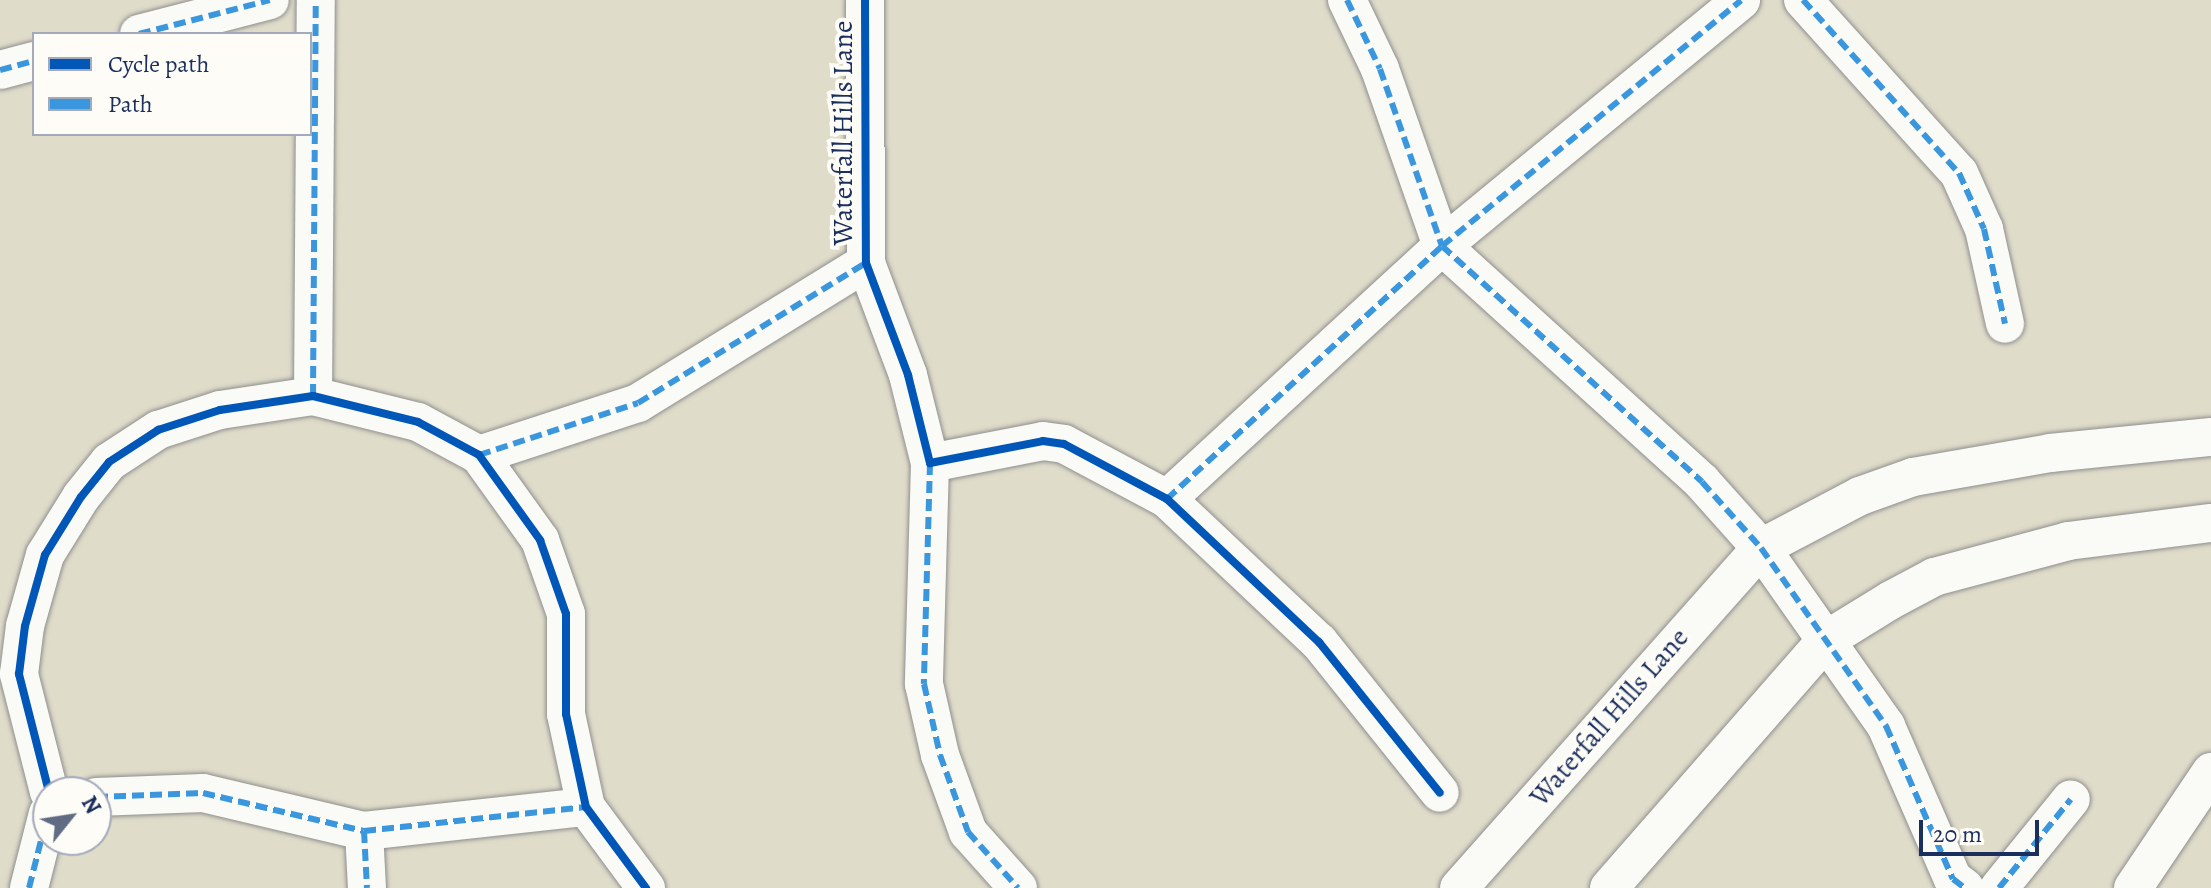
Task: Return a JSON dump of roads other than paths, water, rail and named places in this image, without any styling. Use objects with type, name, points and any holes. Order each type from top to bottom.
[{"type":"street","points":[[147,32],[270,0]]},
{"type":"street","points":[[313,396],[316,0]]},
{"type":"street","name":"Waterfall Hills Lane","points":[[865,0],[866,263],[908,375],[930,463],[924,684],[940,755],[968,832],[1018,888]]},
{"type":"street","points":[[1347,0],[1380,69],[1442,246],[1702,482],[1761,548],[1886,726],[1953,879],[1965,888]]},
{"type":"street","points":[[1167,499],[1442,246],[1741,0]]},
{"type":"street","points":[[1803,0],[1959,173],[1984,229],[2005,324]]},
{"type":"street","points":[[0,70],[32,62]]},
{"type":"street","name":"Waterfall Hills Lane","points":[[479,455],[638,403],[866,263]]},
{"type":"street","points":[[45,776],[19,674],[25,626],[45,555],[81,497],[109,462],[158,430],[220,410],[313,396],[418,422],[479,455],[540,540],[566,614],[566,714],[586,807],[646,888]]},
{"type":"street","name":"Waterfall Hills Lane","points":[[1459,888],[1761,548],[1860,496],[1913,477],[2147,441],[2211,437]]},
{"type":"street","points":[[930,463],[1043,441],[1064,444],[1167,499],[1319,642],[1440,793]]},
{"type":"street","points":[[1609,888],[1826,640],[1934,577],[2068,541],[2162,526],[2211,523]]},
{"type":"street","points":[[2133,888],[2211,772]]},
{"type":"street","points":[[112,796],[203,793],[364,831],[586,807]]},
{"type":"street","points":[[1999,888],[2071,799]]},
{"type":"street","points":[[364,831],[367,888]]},
{"type":"street","points":[[29,888],[37,856]]}]
